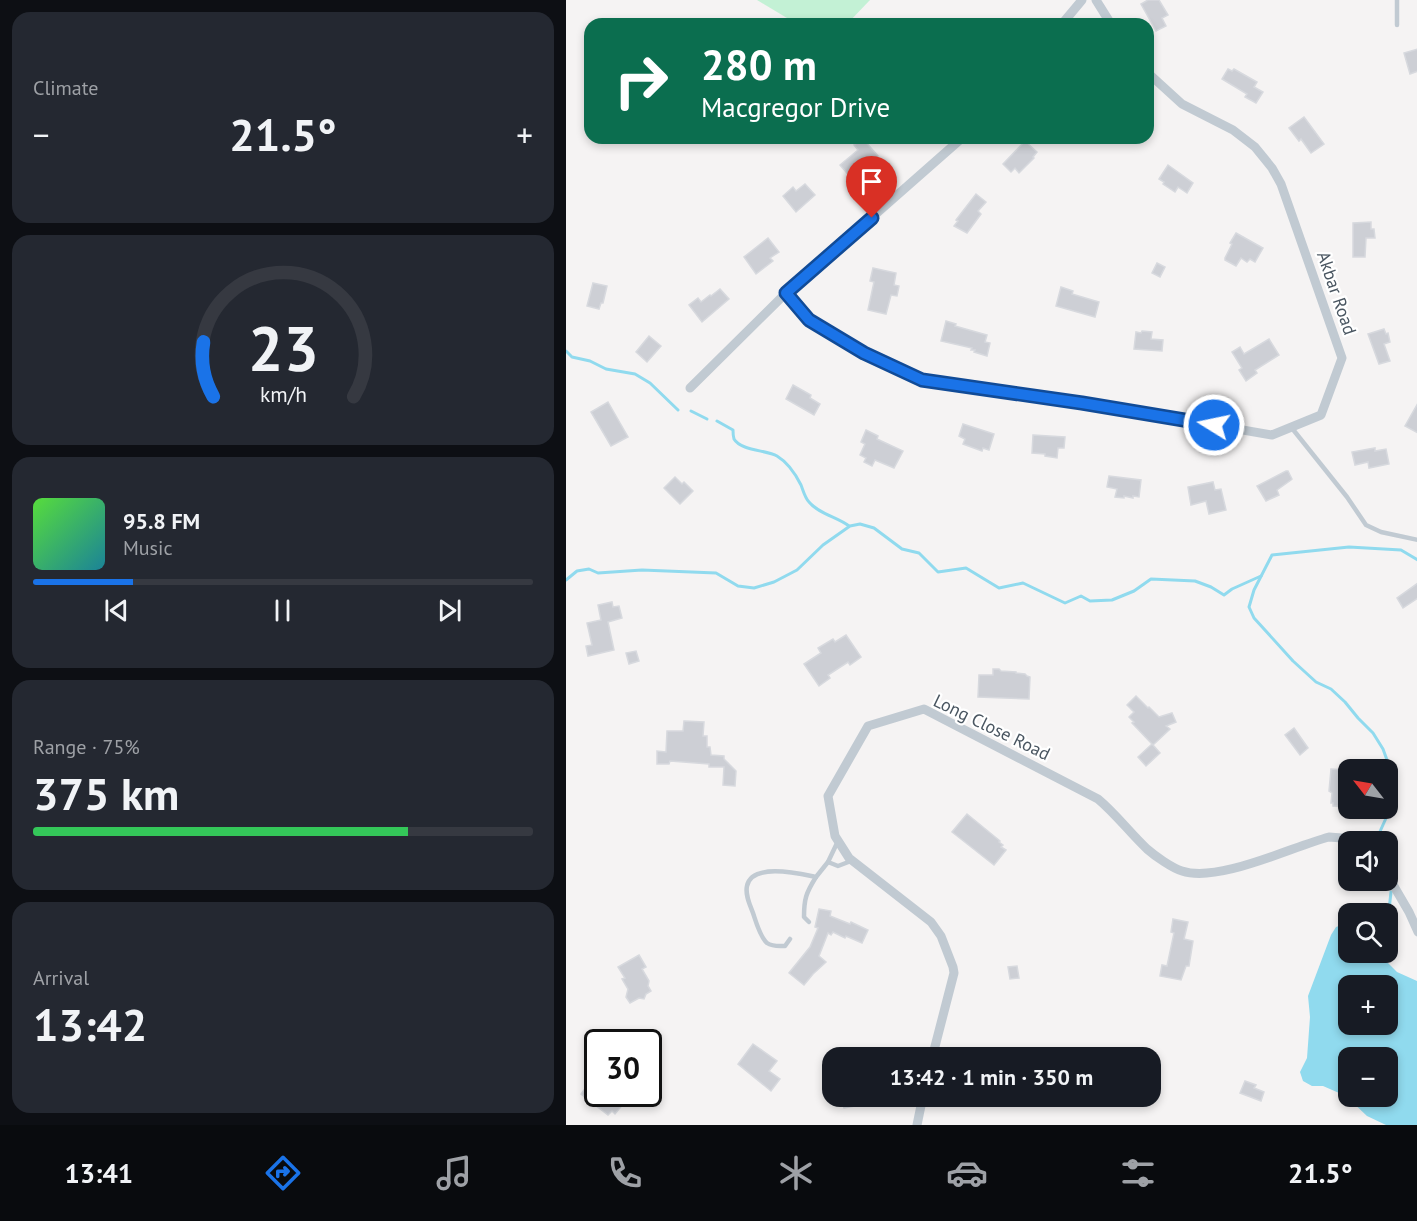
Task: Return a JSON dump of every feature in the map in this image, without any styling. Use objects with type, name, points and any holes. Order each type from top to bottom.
[{"type":"street","points":[[1067,18],[1082,0]]},
{"type":"street","points":[[1096,0],[1108,18]]},
{"type":"street","name":"Akbar Road","points":[[786,293],[809,320],[864,353],[922,380],[1109,407],[1272,435],[1321,415],[1342,358],[1281,184],[1272,168],[1255,147],[1232,130],[1182,104],[1154,78]]},
{"type":"street","points":[[690,388],[786,293],[955,144]]},
{"type":"street","name":"Long Close Road","points":[[935,1047],[954,973],[946,946],[931,922],[852,861],[835,836],[828,796],[868,726],[924,709],[1098,799],[1147,850],[1181,871],[1202,874],[1226,871],[1329,837],[1338,838]]},
{"type":"street","points":[[1397,891],[1418,932]]},
{"type":"street","points":[[917,1125],[921,1107]]},
{"type":"lane","points":[[1397,0],[1397,25]]},
{"type":"lane","points":[[1291,427],[1347,497],[1366,525],[1381,532],[1418,540]]},
{"type":"lane","points":[[809,922],[803,917],[804,900],[809,888],[828,862],[838,841]]},
{"type":"lane","points":[[828,862],[838,866],[852,861]]},
{"type":"lane","points":[[790,939],[785,946],[773,946],[765,942],[747,898],[747,884],[752,878],[769,871],[816,877]]},
{"type":"green space","points":[[757,0],[870,0],[853,18],[787,18]]},
{"type":"water","points":[[1338,926],[1338,963],[1388,963],[1397,972],[1417,981],[1417,1125],[1386,1125],[1367,1116],[1358,1107],[1398,1107],[1398,1047],[1338,1047],[1338,1093],[1323,1086],[1312,1086],[1303,1081],[1300,1072],[1307,1058],[1310,1017],[1308,996],[1331,935]]},
{"type":"building","points":[[1148,0],[1159,0],[1168,15],[1162,18],[1166,26],[1156,31],[1154,18],[1149,18],[1141,4]]},
{"type":"building","points":[[1418,49],[1418,71],[1410,74],[1404,53]]},
{"type":"building","points":[[1228,69],[1232,71],[1234,69],[1257,82],[1254,87],[1263,92],[1256,103],[1245,97],[1247,94],[1222,79]]},
{"type":"building","points":[[1304,117],[1324,144],[1311,153],[1289,128]]},
{"type":"building","points":[[867,144],[878,156],[853,180],[840,165],[858,150],[854,145]]},
{"type":"building","points":[[1022,144],[1028,144],[1037,152],[1019,173],[1015,168],[1011,172],[1003,164]]},
{"type":"building","points":[[1168,165],[1193,183],[1187,193],[1178,187],[1175,192],[1159,179]]},
{"type":"building","points":[[805,184],[815,195],[796,212],[783,196],[793,187],[796,191]]},
{"type":"building","points":[[976,194],[986,202],[978,211],[981,214],[967,233],[954,226]]},
{"type":"building","points":[[1371,222],[1375,238],[1366,238],[1365,257],[1353,257],[1353,223]]},
{"type":"building","points":[[1236,233],[1263,248],[1255,262],[1250,259],[1247,262],[1241,258],[1236,266],[1225,260]]},
{"type":"building","points":[[768,238],[779,252],[770,258],[773,261],[756,274],[744,257]]},
{"type":"building","points":[[1157,263],[1165,267],[1160,277],[1152,273]]},
{"type":"building","points":[[873,268],[896,273],[894,285],[899,286],[897,296],[891,295],[886,314],[868,310],[874,282],[870,281]]},
{"type":"building","points":[[593,283],[607,286],[603,303],[599,309],[587,306]]},
{"type":"building","points":[[1061,287],[1073,291],[1072,294],[1099,302],[1095,317],[1056,306]]},
{"type":"building","points":[[720,289],[729,299],[702,322],[689,305],[698,298],[701,302]]},
{"type":"building","points":[[946,321],[956,324],[955,326],[987,335],[985,342],[990,343],[987,356],[974,352],[972,348],[941,341]]},
{"type":"building","points":[[1384,329],[1386,334],[1388,333],[1390,342],[1384,344],[1390,361],[1379,364],[1368,334]]},
{"type":"building","points":[[1142,331],[1152,332],[1151,339],[1163,340],[1162,351],[1134,349],[1136,332],[1141,333]]},
{"type":"building","points":[[649,336],[661,346],[647,362],[636,352]]},
{"type":"building","points":[[1269,339],[1279,355],[1255,370],[1257,373],[1246,381],[1239,370],[1242,368],[1232,352],[1240,347],[1244,354]]},
{"type":"building","points":[[793,385],[811,395],[810,398],[820,404],[814,415],[786,399]]},
{"type":"building","points":[[608,402],[628,437],[611,446],[591,412]]},
{"type":"building","points":[[1418,403],[1418,433],[1405,426]]},
{"type":"building","points":[[963,424],[994,434],[989,450],[983,448],[982,451],[963,444],[965,439],[959,436]]},
{"type":"building","points":[[866,430],[878,436],[877,439],[903,451],[894,468],[875,460],[872,466],[864,462],[866,458],[860,455],[865,444],[861,442]]},
{"type":"building","points":[[1033,435],[1065,437],[1064,448],[1058,448],[1057,458],[1032,453]]},
{"type":"building","points":[[1375,448],[1375,451],[1386,449],[1389,464],[1369,468],[1368,462],[1355,465],[1352,452]]},
{"type":"building","points":[[1286,471],[1292,479],[1277,490],[1279,495],[1266,501],[1257,486]]},
{"type":"building","points":[[1109,476],[1141,480],[1139,497],[1115,497],[1117,489],[1107,487]]},
{"type":"building","points":[[675,477],[693,491],[680,504],[664,488]]},
{"type":"building","points":[[1213,482],[1215,490],[1221,489],[1226,510],[1209,514],[1206,501],[1191,505],[1188,487]]},
{"type":"building","points":[[1418,583],[1418,598],[1403,608],[1397,598]]},
{"type":"building","points":[[612,602],[613,607],[619,606],[622,618],[608,622],[614,650],[588,656],[586,646],[592,645],[587,623],[601,620],[598,605]]},
{"type":"building","points":[[846,635],[861,657],[850,665],[848,662],[828,675],[830,678],[819,686],[804,664],[821,653],[818,648],[833,639],[835,642]]},
{"type":"building","points":[[636,651],[639,661],[629,664],[626,653]]},
{"type":"building","points":[[993,669],[1016,672],[1030,677],[1029,699],[978,697],[979,675],[993,675]]},
{"type":"building","points":[[1136,696],[1159,717],[1172,713],[1176,722],[1166,726],[1170,729],[1153,745],[1160,753],[1146,766],[1138,757],[1152,744],[1132,723],[1134,722],[1129,717],[1134,712],[1127,705]]},
{"type":"building","points":[[684,721],[704,722],[703,736],[707,736],[707,747],[710,747],[711,755],[724,756],[724,759],[736,771],[735,786],[723,785],[724,767],[670,761],[669,764],[657,764],[657,751],[666,752],[667,731],[683,731]]},
{"type":"building","points":[[1294,728],[1308,748],[1300,755],[1285,735]]},
{"type":"building","points":[[1331,769],[1338,770],[1338,806],[1333,806],[1331,803],[1332,793],[1329,791]]},
{"type":"building","points":[[967,814],[1000,841],[1003,845],[1001,847],[1006,850],[994,865],[952,832]]},
{"type":"building","points":[[819,909],[831,911],[830,916],[868,930],[862,943],[833,932],[831,935],[828,933],[819,956],[826,962],[804,985],[789,973],[810,947],[818,928],[815,927]]},
{"type":"building","points":[[1173,919],[1188,922],[1184,939],[1193,941],[1189,966],[1186,966],[1181,980],[1160,976],[1162,965],[1167,966],[1174,933],[1171,932]]},
{"type":"building","points":[[639,955],[646,967],[642,969],[649,981],[648,986],[651,991],[644,999],[639,998],[630,1003],[626,997],[628,989],[622,979],[625,978],[618,967]]},
{"type":"building","points":[[1017,966],[1019,978],[1010,979],[1008,967]]},
{"type":"building","points":[[753,1044],[777,1061],[769,1071],[780,1079],[771,1091],[738,1064]]},
{"type":"building","points":[[1245,1081],[1256,1085],[1254,1088],[1264,1092],[1261,1101],[1240,1093]]},
{"type":"building","points":[[598,1107],[621,1107],[615,1114],[612,1111],[608,1115]]},
{"type":"waterway","points":[[566,351],[572,357],[590,361],[606,369],[635,374],[650,383],[678,410]]},
{"type":"waterway","points":[[691,411],[707,419]]},
{"type":"waterway","points":[[717,421],[733,430],[734,439],[742,446],[773,454],[781,459],[794,473],[806,498],[813,506],[849,526]]},
{"type":"waterway","points":[[566,580],[577,571],[589,569],[598,573],[642,570],[716,573],[738,586],[754,588],[774,582],[797,570],[823,545],[850,526],[860,524],[874,528],[902,549],[919,553],[938,572],[966,568],[999,588],[1023,583],[1065,603],[1081,596],[1090,601],[1112,600],[1134,591],[1151,579],[1195,581],[1224,595],[1261,576]]},
{"type":"waterway","points":[[1387,759],[1373,733],[1345,702],[1331,689],[1316,682],[1293,661],[1254,618],[1249,607],[1254,590],[1272,555],[1349,547],[1401,550],[1418,560]]},
{"type":"waterway","points":[[1380,831],[1386,819]]},
{"type":"waterway","points":[[1390,903],[1391,892]]},
{"type":"route","points":[[872,218],[786,293],[809,320],[864,353],[922,380],[1214,425]]}]
